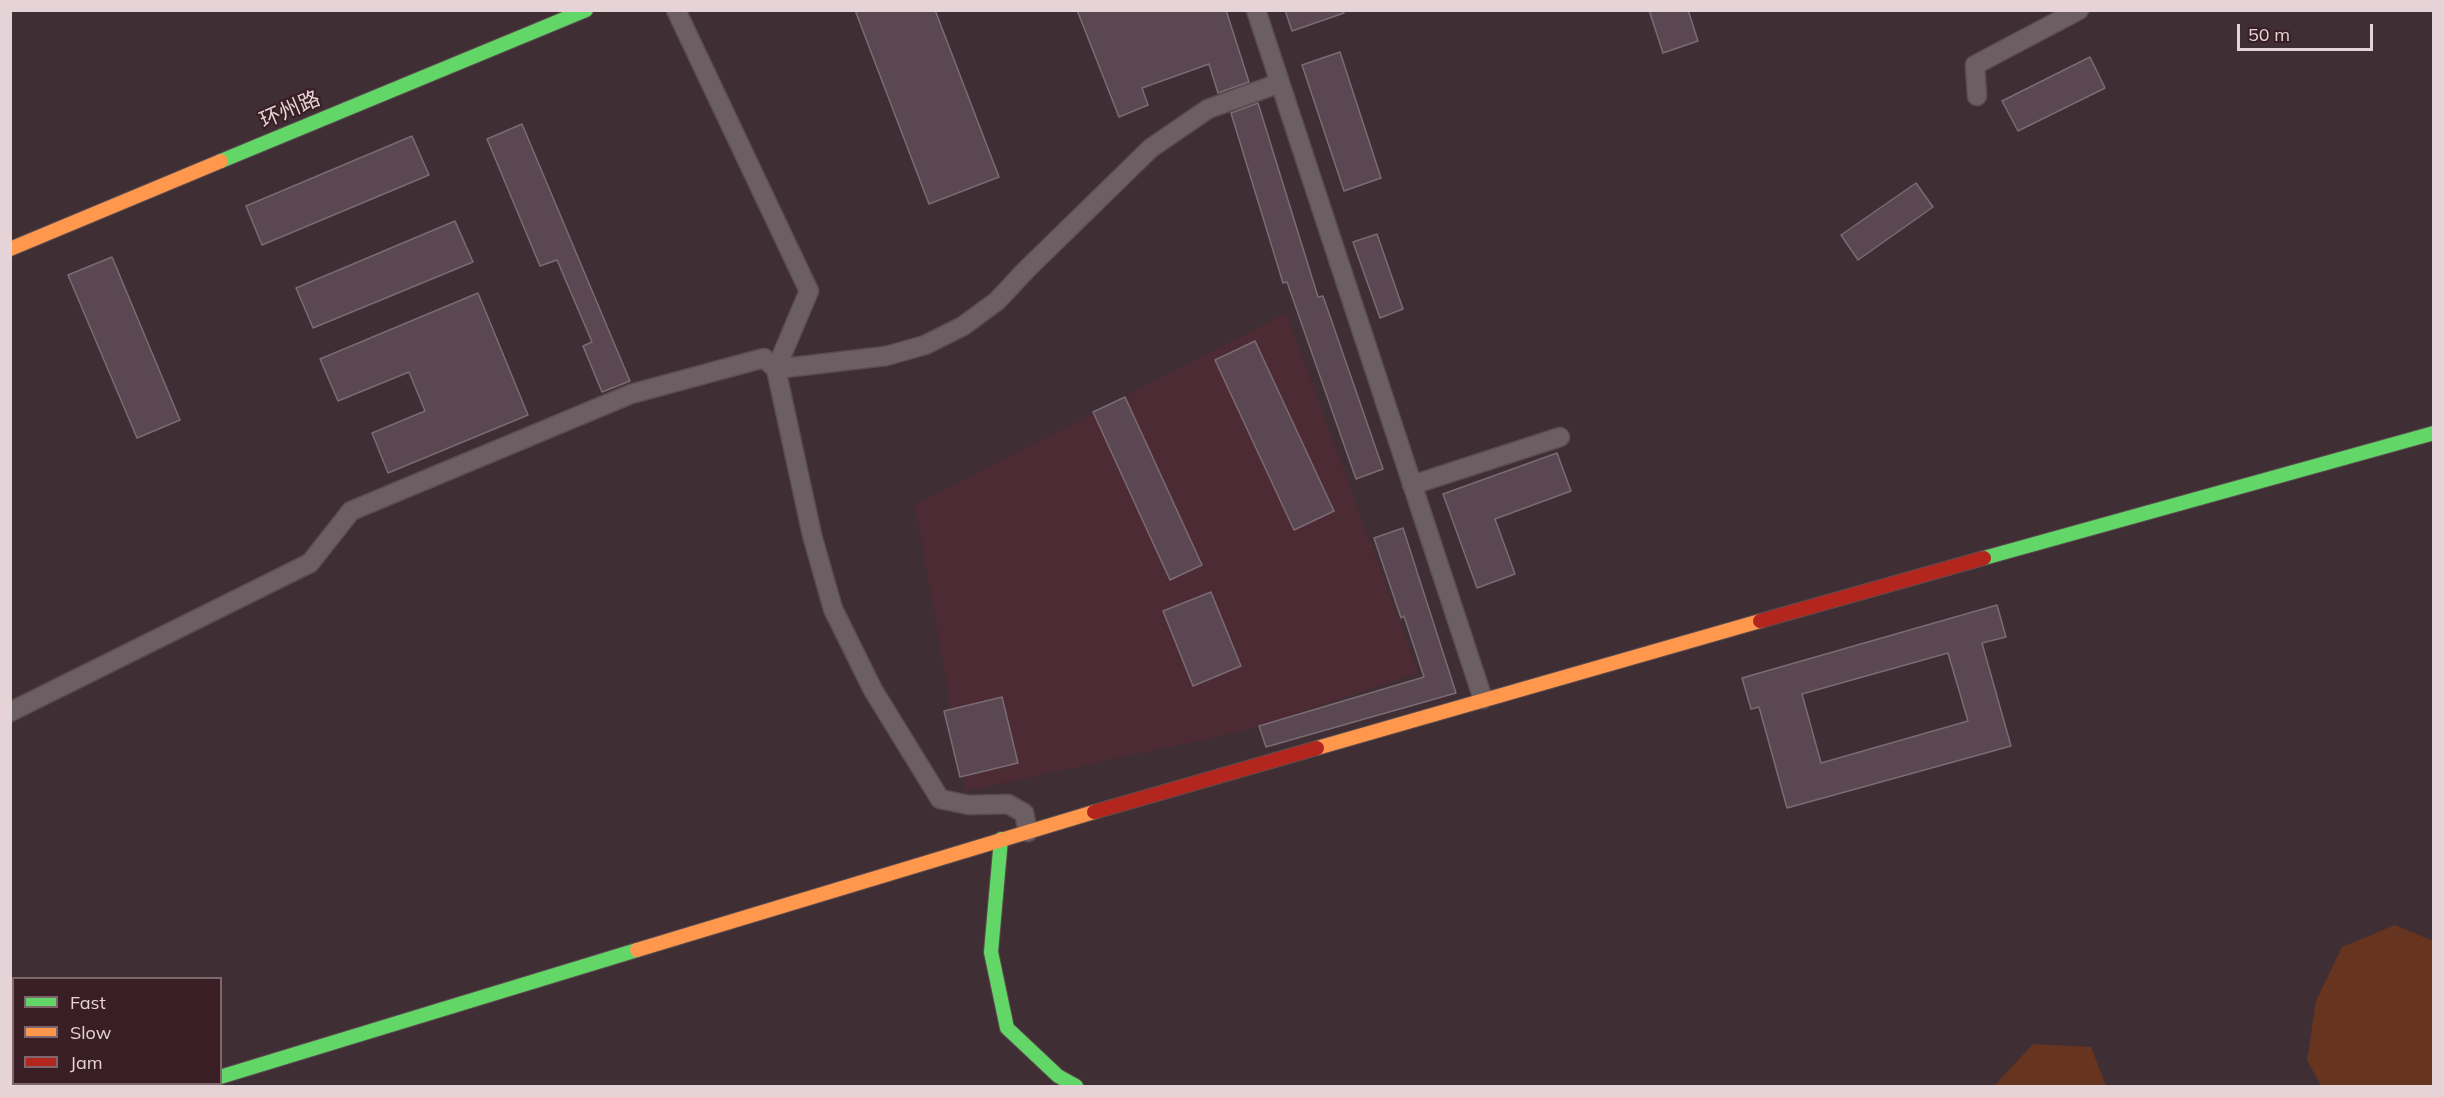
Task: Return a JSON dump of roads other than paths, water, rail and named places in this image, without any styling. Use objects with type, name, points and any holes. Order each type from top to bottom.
[{"type":"street","name":"环州路","points":[[10,249],[586,10]]},
{"type":"street","points":[[676,10],[809,291],[776,369],[812,535],[832,609],[873,690],[940,799],[969,805],[1008,804],[1024,813],[1028,832]]},
{"type":"street","points":[[1256,10],[1483,699]]},
{"type":"street","points":[[1977,96],[1975,65],[2079,10]]},
{"type":"street","points":[[10,712],[310,563],[351,511],[631,394],[764,358],[776,369],[886,356],[925,345],[963,326],[997,301],[1151,148],[1208,109],[1280,83]]},
{"type":"street","points":[[222,1076],[1000,839],[1483,699],[2433,433]]},
{"type":"street","points":[[1412,484],[1560,436]]},
{"type":"street","points":[[1000,839],[991,952],[1006,1028],[1058,1076],[1076,1086]]}]
